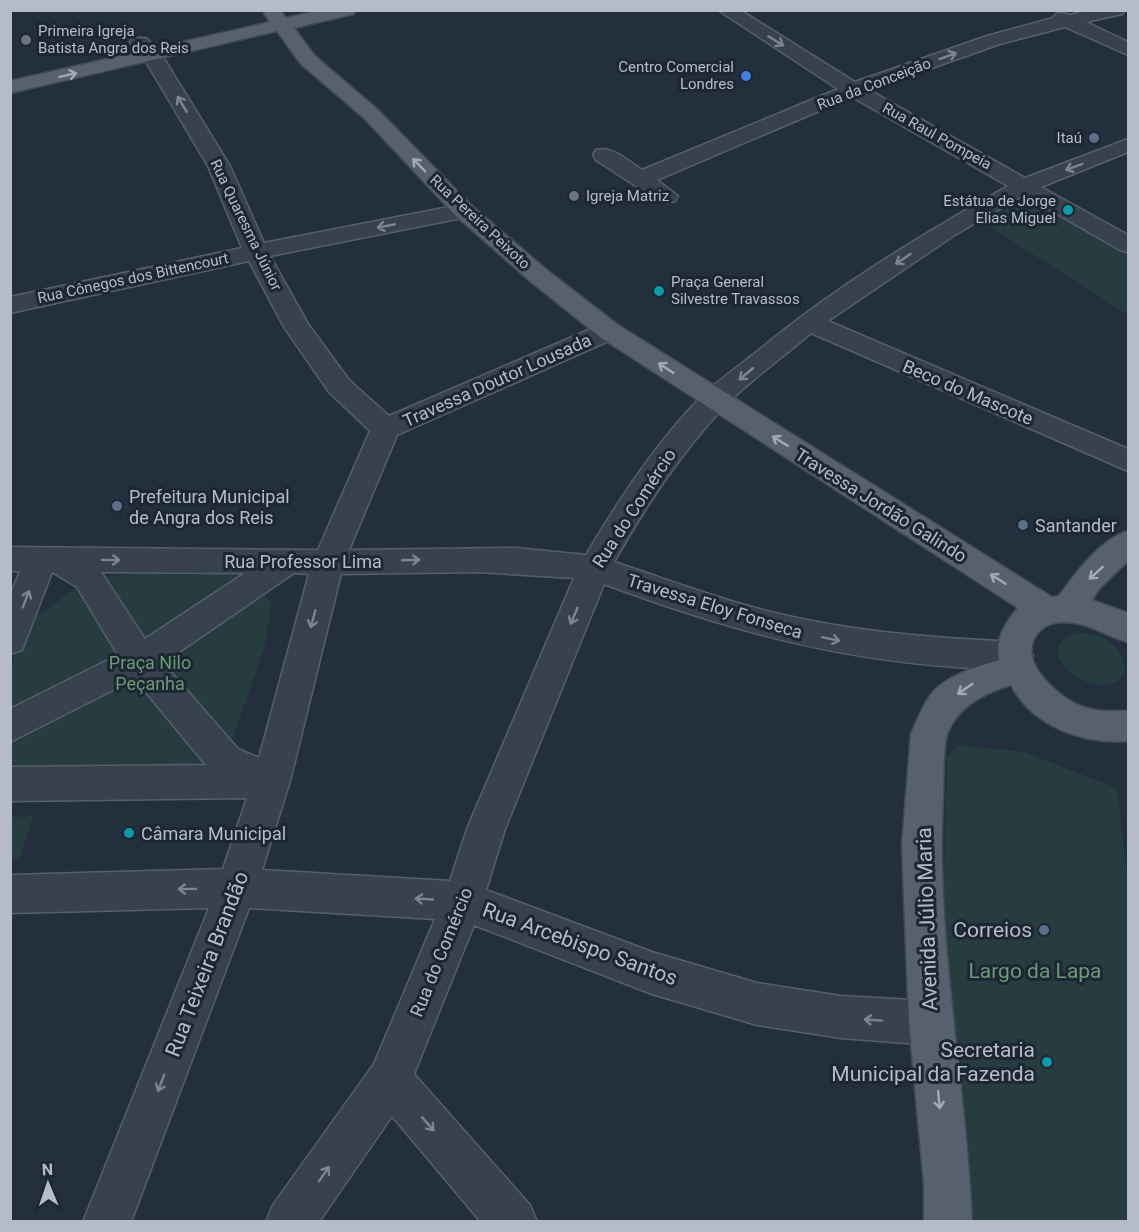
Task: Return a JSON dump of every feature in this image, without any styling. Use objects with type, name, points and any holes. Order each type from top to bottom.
[{"type":"main road","points":[[10,87],[146,49],[280,17],[347,10]]},
{"type":"main road","name":"Rua Pereira Peixoto","points":[[280,17],[308,60],[371,114],[464,211],[538,276],[609,331],[715,400]]},
{"type":"main road","points":[[10,70],[146,49]]},
{"type":"main road","name":"Travessa Jordão Galindo","points":[[715,400],[1058,609]]},
{"type":"main road","points":[[1058,609],[1128,543]]},
{"type":"main road","points":[[1128,628],[1093,611],[1058,609],[1030,619],[1019,632],[1015,650],[1031,689],[1051,707],[1075,720],[1102,727],[1128,726]]},
{"type":"main road","name":"Avenida Júlio Maria","points":[[948,1221],[947,1184],[931,1023],[921,845],[929,734],[945,703],[976,681],[1018,662]]},
{"type":"street","name":"Rua Raul Pompeia","points":[[727,10],[854,90],[1026,185],[1128,245]]},
{"type":"street","name":"Rua da Conceição","points":[[640,179],[854,90],[1058,15],[1116,10]]},
{"type":"street","points":[[1058,15],[1128,49]]},
{"type":"street","name":"Rua Quaresma Júnior","points":[[146,49],[216,160],[256,252],[297,327],[339,387],[385,429]]},
{"type":"street","name":"Rua do Comércio","points":[[290,1221],[390,1080],[463,901],[486,829],[594,569],[628,510],[677,442],[715,400],[808,322],[945,231],[1026,185],[1128,145]]},
{"type":"street","points":[[604,155],[667,196]]},
{"type":"street","name":"Rua Cônegos dos Bittencourt","points":[[10,305],[256,252],[464,211]]},
{"type":"street","name":"Beco do Mascote","points":[[808,322],[1128,461]]},
{"type":"street","name":"Travessa Doutor Lousada","points":[[385,429],[609,331]]},
{"type":"street","name":"Rua Teixeira Brandão","points":[[107,1221],[237,888],[271,781],[328,563],[385,429]]},
{"type":"street","points":[[10,640],[35,559],[88,578],[140,660],[225,761],[271,781]]},
{"type":"street","name":"Rua Professor Lima","points":[[35,559],[328,563],[534,561],[594,569]]},
{"type":"street","points":[[10,727],[140,660],[288,561]]},
{"type":"street","name":"Travessa Eloy Fonseca","points":[[594,569],[738,616],[834,640],[1018,662]]},
{"type":"street","points":[[10,784],[271,781]]},
{"type":"street","name":"Rua Arcebispo Santos","points":[[10,894],[237,888],[463,901],[652,973],[757,1004],[841,1017],[931,1023]]},
{"type":"street","points":[[390,1080],[513,1221]]},
{"type":"green space","points":[[1040,193],[1128,247],[1128,315],[981,221]]},
{"type":"green space","name":"Praça Nilo Peçanha","points":[[250,570],[271,604],[265,645],[225,761],[180,772],[11,771],[10,667],[28,619],[48,609],[88,578],[146,573]]},
{"type":"green space","points":[[1076,633],[1100,636],[1114,645],[1123,658],[1122,677],[1108,685],[1096,685],[1073,675],[1059,657],[1059,648],[1064,640]]},
{"type":"green space","name":"Largo da Lapa","points":[[958,745],[1024,752],[1117,788],[1128,887],[1128,1221],[960,1221],[940,1043],[947,757]]},
{"type":"green space","points":[[33,816],[20,858],[11,859],[11,817]]},
{"type":"place","name":"Primeira Igreja Batista Angra dos Reis","points":[[26,40]]},
{"type":"place","name":"Centro Comercial Londres","points":[[746,76]]},
{"type":"place","name":"Itaú","points":[[1094,138]]},
{"type":"place","name":"Igreja Matriz","points":[[574,196]]},
{"type":"place","name":"Estátua de Jorge Elias Miguel","points":[[1068,210]]},
{"type":"place","name":"Praça General Silvestre Travassos","points":[[659,291]]},
{"type":"place","name":"Prefeitura Municipal de Angra dos Reis","points":[[117,506]]},
{"type":"place","name":"Santander","points":[[1023,525]]},
{"type":"place","name":"Câmara Municipal","points":[[129,833]]},
{"type":"place","name":"Correios","points":[[1044,930]]},
{"type":"place","name":"Secretaria Municipal da Fazenda","points":[[1047,1062]]}]
